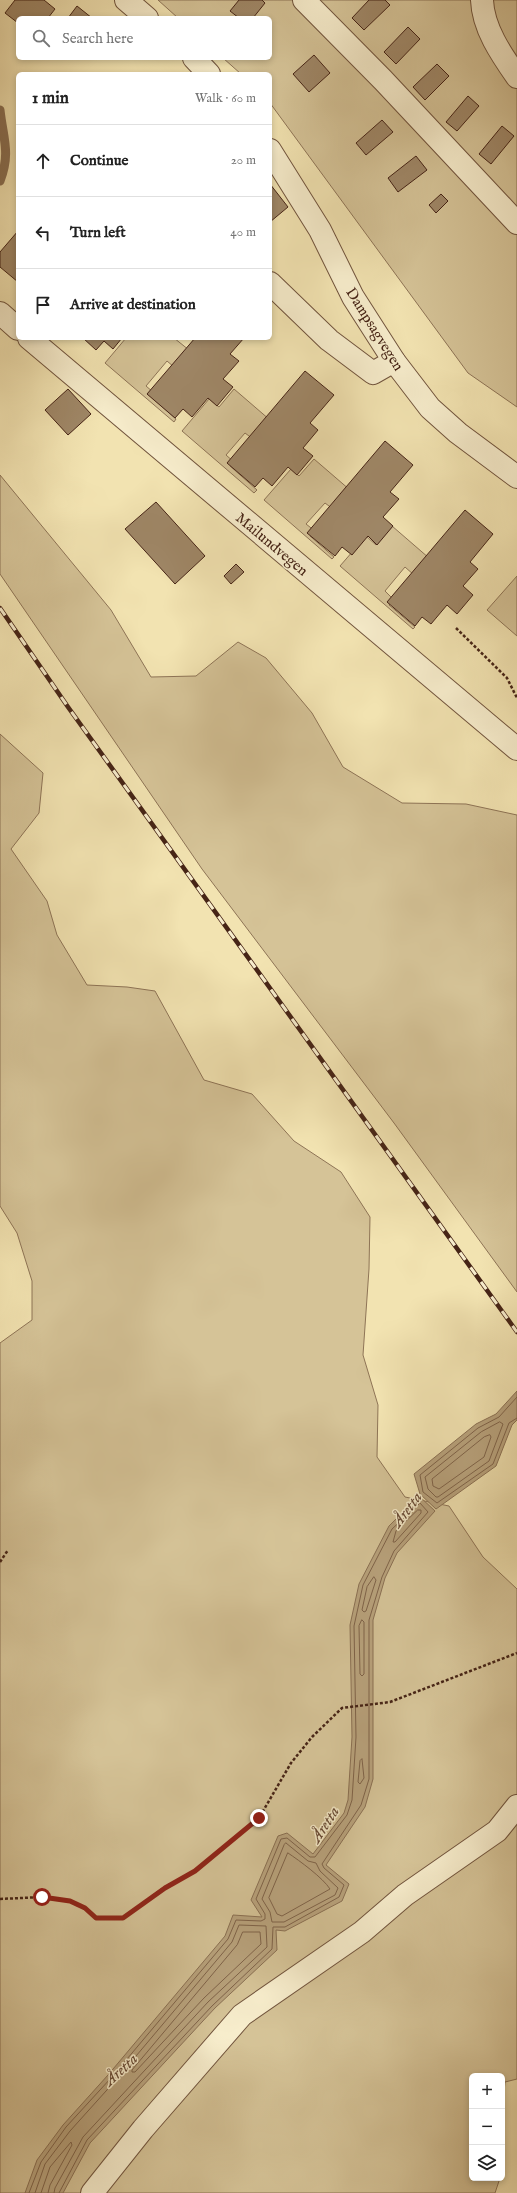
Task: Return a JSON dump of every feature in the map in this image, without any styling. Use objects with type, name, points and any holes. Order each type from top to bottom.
[{"type":"street","points":[[126,0],[146,16]]},
{"type":"street","points":[[304,0],[394,91],[517,222]]},
{"type":"street","points":[[482,0],[485,21],[493,38],[517,77]]},
{"type":"street","points":[[196,60],[207,72]]},
{"type":"street","name":"Dampsagvegen","points":[[272,153],[320,230],[353,297],[394,361],[430,408],[458,433],[517,477]]},
{"type":"street","points":[[272,285],[329,340],[373,373],[394,361]]},
{"type":"street","points":[[0,313],[16,326]]},
{"type":"street","name":"Mailundvegen","points":[[31,340],[517,749]]},
{"type":"street","points":[[92,2193],[143,2129],[242,2015],[362,1932],[405,1895],[497,1831],[517,1806]]},
{"type":"path","points":[[456,628],[506,678],[517,698]]},
{"type":"path","points":[[0,1562],[8,1550]]},
{"type":"path","points":[[0,1899],[42,1897],[70,1901],[85,1908],[96,1918],[123,1918],[165,1888],[195,1871],[259,1818],[291,1762],[335,1713],[342,1708],[349,1706],[375,1705],[410,1696],[517,1652]]},
{"type":"shaded area","points":[[158,0],[517,0],[517,407],[468,373],[272,106],[272,72],[239,72],[225,60],[272,60],[272,16],[176,16]]},
{"type":"shaded area","points":[[124,340],[176,340],[189,350],[174,367],[167,361],[146,386],[153,392],[150,396],[176,419],[174,422],[105,363]]},
{"type":"shaded area","points":[[234,389],[270,420],[253,439],[245,433],[226,455],[234,462],[230,466],[257,490],[254,493],[182,431],[209,399],[219,407]]},
{"type":"shaded area","points":[[314,459],[350,490],[333,509],[325,503],[306,524],[315,531],[310,536],[334,557],[332,559],[264,500],[291,469],[299,476]]},
{"type":"shaded area","points":[[0,475],[111,610],[151,677],[196,676],[238,642],[266,658],[312,713],[343,767],[402,803],[466,804],[517,815],[517,1292],[394,1123],[202,869],[0,574]]},
{"type":"shaded area","points":[[392,526],[429,558],[414,575],[405,567],[385,591],[393,599],[389,605],[415,627],[413,629],[340,566],[366,536],[376,545]]},
{"type":"shaded area","points":[[517,576],[517,636],[487,610]]},
{"type":"shaded area","points":[[0,734],[43,773],[39,813],[11,849],[47,901],[57,935],[87,985],[127,987],[155,991],[204,1080],[252,1094],[294,1141],[341,1172],[370,1217],[369,1269],[363,1355],[378,1405],[377,1457],[405,1497],[449,1506],[483,1557],[517,1589],[517,2079],[505,2082],[505,2073],[469,2073],[469,2181],[499,2181],[495,2193],[0,2193],[0,1343],[32,1320],[32,1281],[17,1233],[0,1206]]},
{"type":"water","points":[[517,1391],[517,1420],[512,1425],[496,1466],[436,1509],[420,1494],[414,1474],[476,1424],[496,1414]]},
{"type":"water","name":"Åretta","points":[[419,1496],[435,1511],[397,1553],[385,1578],[373,1620],[373,1779],[365,1807],[326,1865],[349,1884],[342,1901],[285,1931],[276,1930],[277,1950],[215,2008],[90,2143],[63,2193],[25,2193],[37,2160],[63,2125],[108,2075],[225,1936],[233,1915],[262,1917],[251,1900],[278,1836],[287,1833],[313,1854],[344,1813],[348,1800],[352,1737],[350,1625],[359,1584],[389,1526]]},
{"type":"building","points":[[15,0],[44,0],[55,9],[50,16],[16,16],[16,21],[5,13]]},
{"type":"building","points":[[239,0],[262,0],[265,3],[255,16],[236,16],[230,11]]},
{"type":"building","points":[[369,0],[385,0],[390,5],[364,30],[352,18]]},
{"type":"building","points":[[77,6],[90,16],[70,16]]},
{"type":"building","points":[[408,27],[420,39],[396,64],[384,52]]},
{"type":"building","points":[[314,55],[330,73],[309,92],[293,74]]},
{"type":"building","points":[[437,64],[449,76],[425,100],[413,87]]},
{"type":"building","points":[[468,96],[479,106],[457,131],[446,122]]},
{"type":"building","points":[[382,120],[393,132],[366,155],[356,143]]},
{"type":"building","points":[[502,126],[514,136],[491,164],[479,154]]},
{"type":"building","points":[[416,156],[427,170],[398,192],[388,178]]},
{"type":"building","points":[[272,187],[288,207],[272,220]]},
{"type":"building","points":[[441,194],[448,201],[436,213],[429,205]]},
{"type":"building","points":[[16,233],[16,280],[0,267],[0,252]]},
{"type":"building","points":[[85,340],[120,340],[113,349],[104,341],[96,350]]},
{"type":"building","points":[[193,340],[242,340],[230,354],[239,361],[223,379],[233,387],[217,406],[208,398],[192,417],[183,409],[175,418],[147,394]]},
{"type":"building","points":[[305,371],[334,395],[310,423],[318,430],[303,448],[313,456],[297,475],[288,467],[272,486],[263,478],[255,487],[227,463]]},
{"type":"building","points":[[68,389],[91,414],[68,435],[45,410]]},
{"type":"building","points":[[385,441],[413,465],[390,492],[399,499],[383,517],[393,526],[377,545],[368,536],[352,555],[342,547],[335,556],[307,533]]},
{"type":"building","points":[[156,502],[205,556],[175,584],[125,529]]},
{"type":"building","points":[[465,510],[493,534],[470,562],[478,569],[463,586],[473,595],[457,614],[447,605],[431,624],[422,617],[415,626],[387,602]]},
{"type":"building","points":[[236,564],[244,572],[231,584],[224,576]]},
{"type":"waterway","points":[[0,110],[6,154],[0,181]]},
{"type":"railway","points":[[0,608],[68,707],[517,1332]]},
{"type":"route","points":[[42,1897],[70,1901],[85,1908],[96,1918],[123,1918],[165,1888],[195,1871],[259,1818]]}]
